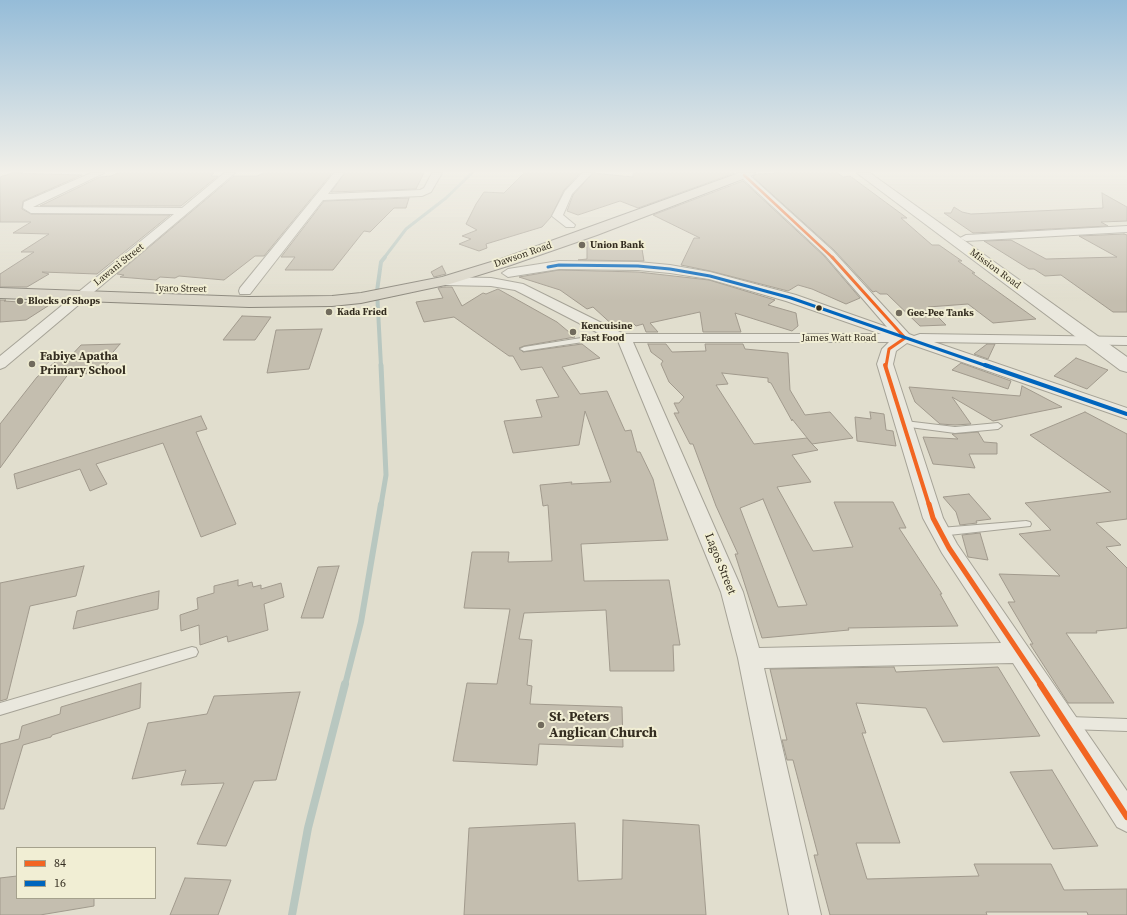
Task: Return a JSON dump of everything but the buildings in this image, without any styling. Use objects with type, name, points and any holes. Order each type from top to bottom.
[{"type":"highway","name":"Dawson Road","points":[[361,293],[390,293],[445,281],[511,274],[592,232],[635,216]]},
{"type":"highway","name":"Dawson Road","points":[[361,293],[467,264],[585,220]]},
{"type":"highway","name":"Iyaro Street","points":[[0,284],[249,302],[332,301],[361,293]]},
{"type":"highway","name":"Iyaro Street","points":[[0,293],[87,291],[245,291],[361,293]]},
{"type":"street","name":"Lawani Street","points":[[0,364],[179,216]]},
{"type":"street","points":[[245,291],[305,216]]},
{"type":"street","points":[[556,216],[570,225]]},
{"type":"street","points":[[790,216],[829,253],[905,338]]},
{"type":"street","name":"Mission Road","points":[[921,216],[1127,366]]},
{"type":"street","name":"Mission Road","points":[[935,216],[1127,351]]},
{"type":"street","points":[[966,238],[1127,229]]},
{"type":"street","points":[[445,281],[491,282],[511,274],[559,265],[670,268],[710,276],[791,298],[1127,414]]},
{"type":"street","points":[[511,274],[618,336]]},
{"type":"street","name":"James Watt Road","points":[[618,336],[1127,341]]},
{"type":"street","name":"Lagos Street","points":[[618,336],[732,592],[750,658],[806,915]]},
{"type":"street","points":[[905,338],[889,349],[885,364],[905,424],[933,518],[949,548],[1020,653],[1127,817]]},
{"type":"street","points":[[750,658],[1020,653]]},
{"type":"lane","points":[[524,349],[618,336]]},
{"type":"lane","points":[[905,424],[955,430],[998,426]]},
{"type":"lane","points":[[940,532],[1026,524]]},
{"type":"lane","points":[[0,709],[192,652]]},
{"type":"lane","points":[[1066,723],[1127,725]]},
{"type":"waterway","points":[[384,258],[406,229],[423,216]]},
{"type":"waterway","points":[[381,366],[377,291],[381,262],[385,257]]},
{"type":"waterway","points":[[381,365],[386,475],[381,505]]},
{"type":"waterway","points":[[345,685],[361,622],[381,504]]},
{"type":"waterway","points":[[292,915],[308,828],[345,684]]},
{"type":"transit line","name":"84","points":[[788,216],[829,253],[905,338],[889,349],[885,364],[933,518],[949,548],[1020,653],[1127,817]]},
{"type":"transit line","name":"16","points":[[548,267],[559,265],[638,266],[670,269],[710,276],[791,298],[1127,414]]},
{"type":"place","name":"Union Bank","points":[[582,245]]},
{"type":"place","name":"Blocks of Shops","points":[[20,301]]},
{"type":"place","name":"Kada Fried","points":[[329,312]]},
{"type":"place","name":"Gee-Pee Tanks","points":[[899,313]]},
{"type":"place","name":"Kencuisine Fast Food","points":[[573,332]]},
{"type":"place","name":"Fabiye Apatha Primary School","points":[[32,364]]},
{"type":"place","name":"St. Peters Anglican Church","points":[[541,725]]}]
